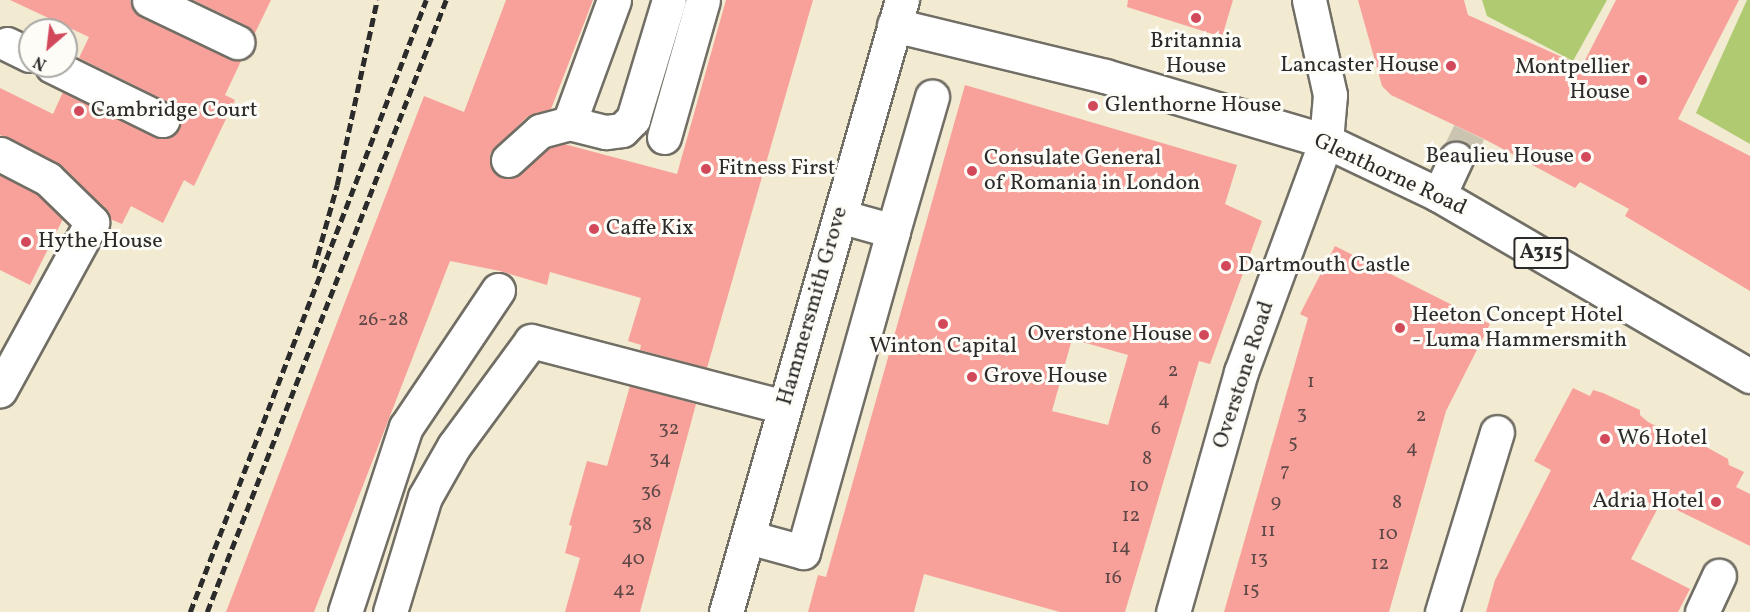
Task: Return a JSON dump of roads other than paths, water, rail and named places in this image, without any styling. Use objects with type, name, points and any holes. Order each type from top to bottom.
[{"type":"street","points":[[149,0],[237,42]]},
{"type":"street","points":[[569,123],[615,0]]},
{"type":"street","points":[[508,160],[540,131],[569,123],[606,132],[622,129],[633,119],[669,0]]},
{"type":"street","points":[[664,137],[703,0]]},
{"type":"street","name":"Overstone Road","points":[[1173,612],[1241,372],[1326,141],[1330,95],[1310,0]]},
{"type":"street","name":"Glenthorne Road","points":[[898,12],[1326,141],[1439,195],[1750,376]]},
{"type":"street","name":"Hammersmith Grove","points":[[726,612],[898,12]]},
{"type":"street","points":[[76,78],[162,120]]},
{"type":"street","points":[[748,537],[802,552],[932,97]]},
{"type":"street","points":[[0,154],[48,179],[92,222],[0,390]]},
{"type":"street","points":[[1439,195],[1456,159]]},
{"type":"street","points":[[840,216],[894,231]]},
{"type":"street","points":[[345,612],[406,427],[498,290]]},
{"type":"street","points":[[390,612],[425,497],[454,446],[531,341],[784,407]]},
{"type":"street","points":[[1442,612],[1497,432]]},
{"type":"street","points":[[1702,612],[1719,576]]},
{"type":"tunnel","points":[[1456,159],[1469,132]]},
{"type":"railway","points":[[314,268],[337,185],[377,0]]},
{"type":"railway","points":[[190,612],[426,0]]},
{"type":"railway","points":[[207,612],[446,0]]},
{"type":"place","name":"Britannia House","points":[[1196,18]]},
{"type":"place","name":"Lancaster House","points":[[1451,66]]},
{"type":"place","name":"Montpellier House","points":[[1642,80]]},
{"type":"place","name":"Glenthorne House","points":[[1093,106]]},
{"type":"place","name":"Cambridge Court","points":[[79,111]]},
{"type":"place","name":"Beaulieu House","points":[[1586,157]]},
{"type":"place","name":"Fitness First","points":[[706,169]]},
{"type":"place","name":"Consulate General of Romania in London","points":[[972,171]]},
{"type":"place","name":"Caffe Kix","points":[[594,229]]},
{"type":"place","name":"Hythe House","points":[[26,242]]},
{"type":"place","name":"Dartmouth Castle","points":[[1226,266]]},
{"type":"place","name":"Winton Capital","points":[[943,324]]},
{"type":"place","name":"Heeton Concept Hotel - Luma Hammersmith","points":[[1400,328]]},
{"type":"place","name":"Overstone House","points":[[1204,335]]},
{"type":"place","name":"Grove House","points":[[972,377]]},
{"type":"place","name":"W6 Hotel","points":[[1605,439]]},
{"type":"place","name":"Adria Hotel","points":[[1716,502]]}]
